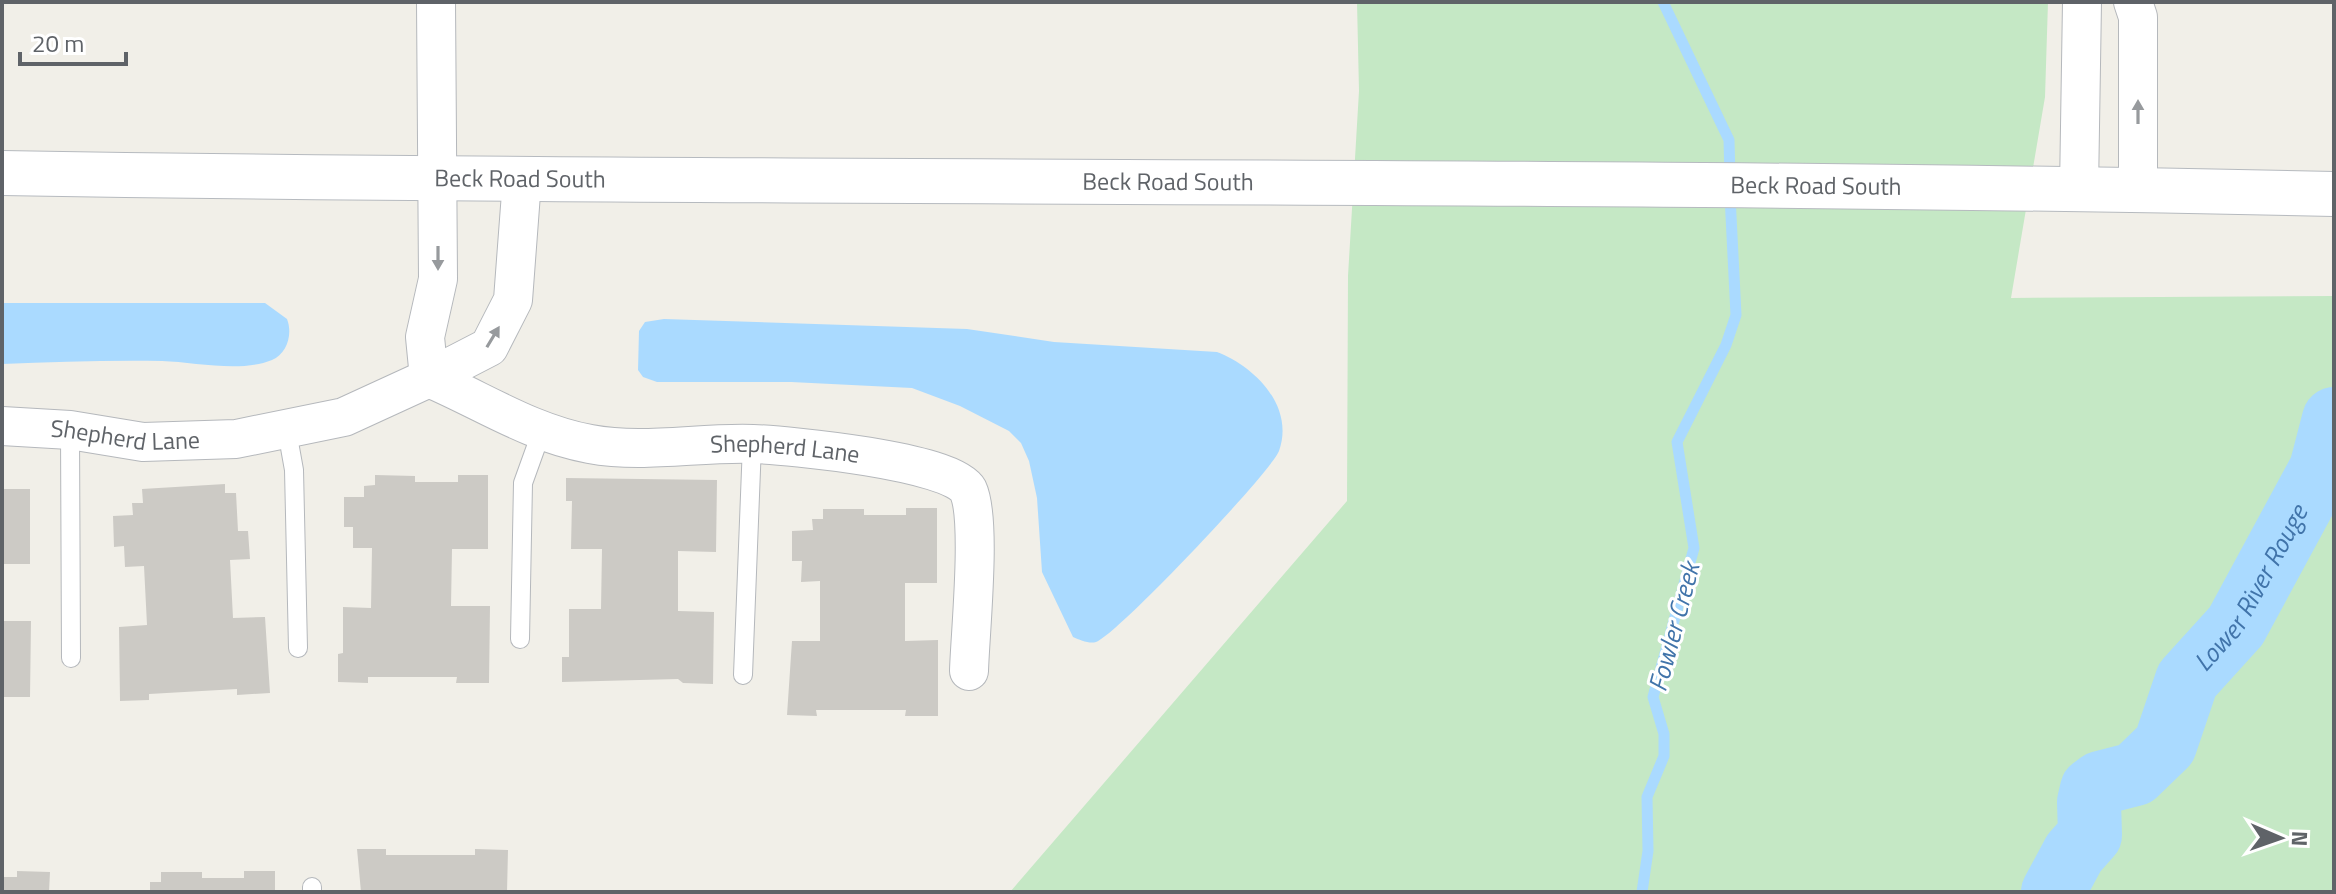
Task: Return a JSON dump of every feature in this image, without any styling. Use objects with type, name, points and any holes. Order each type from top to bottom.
[{"type":"main road","name":"Beck Road South","points":[[2,173],[438,180],[1691,184],[2334,194]]},
{"type":"street","points":[[429,378],[425,337],[438,279],[436,2]]},
{"type":"street","points":[[2079,189],[2082,2]]},
{"type":"street","points":[[2133,2],[2138,17],[2138,190]]},
{"type":"street","name":"Shepherd Lane","points":[[2,426],[70,430],[143,442],[189,443],[287,431],[344,417],[429,378],[489,347],[513,300],[522,180]]},
{"type":"street","name":"Shepherd Lane","points":[[429,378],[541,433],[617,449],[752,444],[894,462],[952,476],[967,489],[974,515],[969,671]]},
{"type":"lane","points":[[70,430],[71,658]]},
{"type":"lane","points":[[287,431],[294,470],[298,648]]},
{"type":"lane","points":[[520,639],[523,483],[541,433]]},
{"type":"lane","points":[[743,675],[752,444]]},
{"type":"green space","points":[[1357,2],[2048,2],[2045,97],[2011,298],[2334,296],[2334,892],[1010,892],[1347,501],[1348,276],[1359,91]]},
{"type":"water","points":[[2,303],[265,303],[287,319],[289,337],[277,357],[246,366],[142,361],[2,364]]},
{"type":"water","points":[[664,319],[967,329],[1054,342],[1217,352],[1245,367],[1268,390],[1281,419],[1279,451],[1250,489],[1132,613],[1096,642],[1087,642],[1073,637],[1042,572],[1037,498],[1029,461],[1021,443],[1009,431],[960,406],[912,388],[791,382],[657,382],[643,377],[638,370],[639,331],[645,322]]},
{"type":"building","points":[[375,475],[415,476],[415,482],[458,482],[458,475],[488,475],[488,549],[452,549],[451,606],[490,606],[489,683],[456,683],[457,677],[368,677],[368,683],[338,682],[338,654],[343,653],[343,607],[371,608],[372,548],[353,548],[353,527],[344,527],[344,497],[364,497],[364,486],[375,485]]},
{"type":"building","points":[[566,478],[717,480],[716,552],[678,551],[678,611],[714,612],[713,684],[683,683],[678,679],[562,682],[562,657],[569,657],[569,609],[601,609],[602,549],[571,549],[572,501],[566,501]]},
{"type":"building","points":[[225,484],[225,493],[236,493],[238,531],[248,531],[250,559],[230,560],[233,618],[265,617],[270,693],[237,695],[237,689],[149,694],[149,700],[120,701],[119,627],[147,625],[144,566],[125,567],[124,546],[114,547],[113,516],[133,515],[132,503],[143,503],[142,489]]},
{"type":"building","points":[[2,489],[30,489],[30,564],[2,564]]},
{"type":"building","points":[[906,508],[937,508],[937,583],[905,583],[905,641],[938,640],[938,716],[905,716],[906,710],[816,710],[817,716],[787,715],[792,641],[820,641],[820,581],[801,582],[802,561],[792,561],[792,531],[813,530],[812,519],[823,519],[823,509],[864,509],[864,515],[906,515]]},
{"type":"building","points":[[2,621],[31,621],[30,697],[2,697]]},
{"type":"building","points":[[357,849],[386,849],[386,855],[475,855],[475,849],[508,850],[507,892],[361,892]]},
{"type":"building","points":[[17,871],[50,872],[49,892],[2,892],[2,877],[17,877]]},
{"type":"building","points":[[244,871],[275,871],[275,892],[150,892],[150,882],[161,882],[161,872],[202,872],[202,878],[244,878]]},
{"type":"waterway","name":"Fowler Creek","points":[[1663,2],[1729,140],[1730,178]]},
{"type":"waterway","name":"Fowler Creek","points":[[1642,892],[1648,851],[1647,797],[1664,756],[1664,734],[1653,697],[1694,548],[1677,442],[1726,345],[1736,315],[1730,196]]},
{"type":"waterway","name":"Lower River Rouge","points":[[2053,892],[2074,853],[2090,835],[2089,802],[2092,789],[2100,783],[2135,774],[2165,745],[2187,680],[2236,626],[2321,469],[2334,419]]}]
